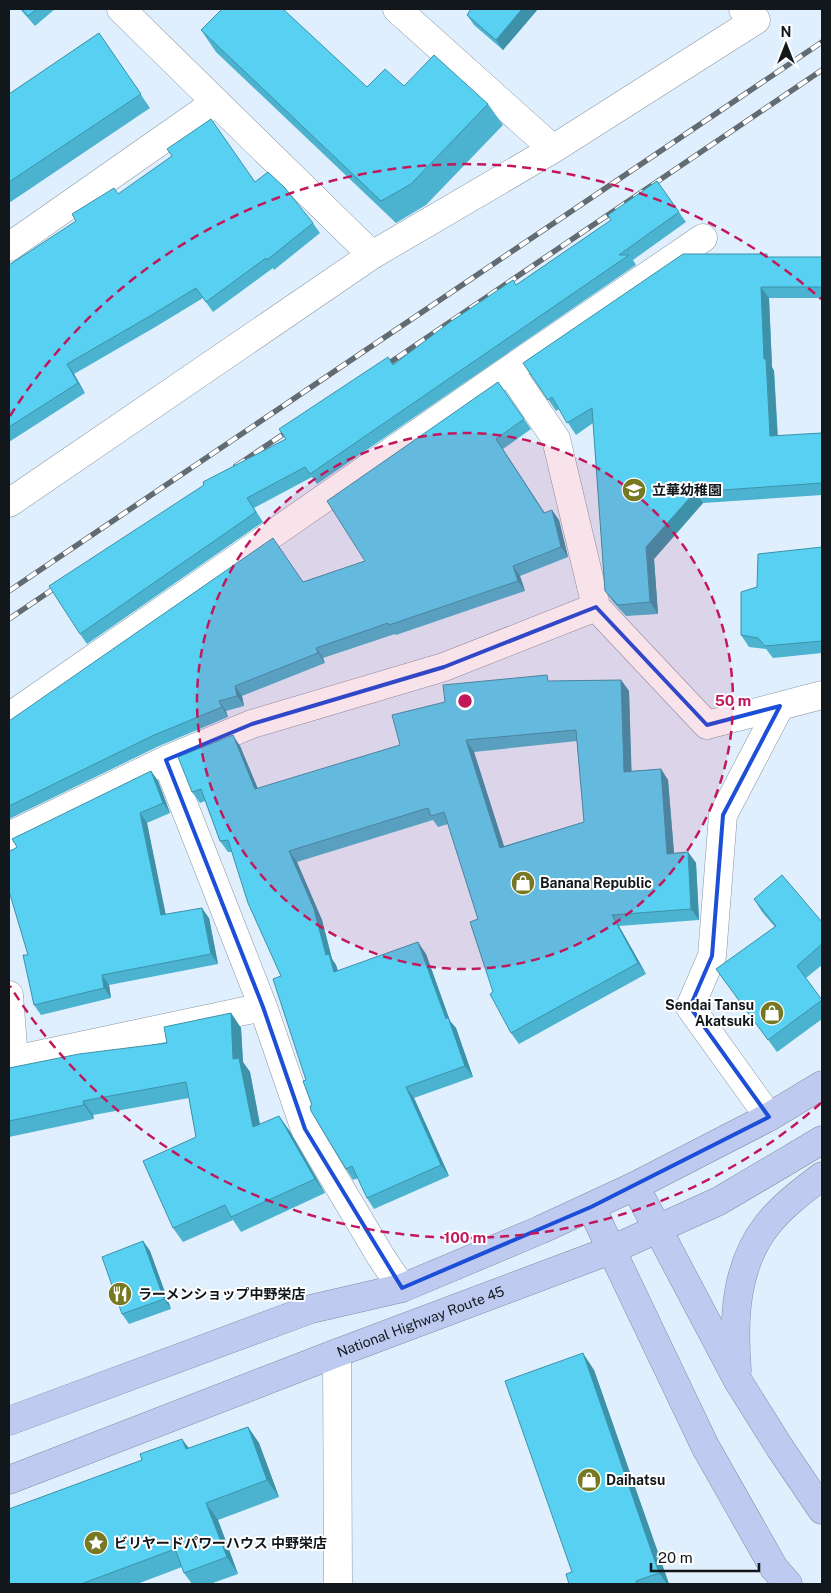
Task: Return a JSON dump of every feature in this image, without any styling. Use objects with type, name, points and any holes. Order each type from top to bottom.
[{"type":"highway","points":[[9,1421],[311,1309],[402,1288],[540,1230],[635,1186],[769,1117],[822,1085]]},
{"type":"highway","name":"National Highway Route 45","points":[[9,1480],[337,1353],[611,1250],[719,1201],[822,1140]]},
{"type":"highway","points":[[738,1381],[735,1340],[738,1291],[752,1246],[768,1223],[822,1176]]},
{"type":"highway","points":[[635,1186],[738,1381],[822,1510]]},
{"type":"highway","points":[[591,1207],[705,1446],[774,1568],[788,1584]]},
{"type":"street","points":[[120,9],[372,255]]},
{"type":"street","points":[[397,9],[553,148]]},
{"type":"street","points":[[9,503],[372,255],[553,148],[756,20],[743,9]]},
{"type":"street","points":[[9,247],[216,102]]},
{"type":"street","points":[[9,717],[509,370],[703,238]]},
{"type":"street","points":[[509,370],[556,439],[596,607],[707,725],[822,695]]},
{"type":"street","points":[[9,836],[166,760],[252,724],[444,667],[596,607]]},
{"type":"street","points":[[769,1117],[690,1006],[712,956],[723,815],[780,706]]},
{"type":"street","points":[[166,760],[263,1006],[306,1129],[381,1257],[402,1288]]},
{"type":"street","points":[[9,995],[14,1060],[263,1006]]},
{"type":"street","points":[[337,1353],[338,1584]]},
{"type":"highlighted area","points":[[596,607],[707,725],[780,706],[723,815],[712,956],[690,1007],[769,1117],[591,1207],[402,1288],[305,1129],[263,1007],[166,760],[252,724],[444,667]]},
{"type":"building","points":[[22,9],[37,9],[28,16]]},
{"type":"building","points":[[222,9],[283,9],[367,87],[385,69],[404,86],[434,55],[488,104],[411,184],[381,201],[201,30]]},
{"type":"building","points":[[471,9],[522,9],[496,40],[467,15]]},
{"type":"building","points":[[99,33],[141,94],[9,182],[9,94]]},
{"type":"building","points":[[211,119],[255,182],[268,172],[285,188],[313,223],[267,260],[266,258],[206,302],[196,288],[67,364],[78,383],[9,427],[9,265],[76,221],[72,214],[114,188],[118,194],[172,156],[167,149]]},
{"type":"building","points":[[657,181],[679,212],[619,255],[629,255],[310,474],[305,467],[247,498],[256,512],[80,634],[49,586],[204,485],[203,482],[286,439],[279,429],[388,357],[393,365],[450,322],[513,280],[516,285],[611,220],[608,215]]},
{"type":"building","points":[[683,254],[767,254],[767,257],[822,257],[822,288],[761,287],[770,436],[822,433],[822,483],[695,492],[646,547],[650,602],[618,605],[605,591],[592,408],[567,423],[552,397],[548,400],[523,363]]},
{"type":"building","points":[[498,382],[524,419],[496,439],[544,513],[552,510],[561,547],[513,566],[518,581],[316,648],[318,653],[235,686],[237,696],[219,701],[222,707],[152,736],[9,806],[9,721],[273,538],[303,582],[365,561],[327,501]]},
{"type":"building","points":[[822,547],[822,641],[765,646],[758,638],[741,635],[741,592],[757,587],[758,554]]},
{"type":"building","points":[[547,675],[548,681],[621,680],[624,772],[661,769],[667,854],[688,852],[691,909],[612,915],[638,963],[511,1033],[490,994],[493,992],[470,922],[478,919],[444,812],[431,816],[428,808],[289,851],[314,909],[326,955],[329,954],[334,972],[418,942],[465,1066],[406,1087],[441,1165],[367,1198],[352,1166],[346,1169],[311,1111],[310,1106],[312,1105],[303,1081],[306,1080],[273,979],[281,976],[248,903],[228,840],[220,841],[201,789],[192,792],[178,757],[233,735],[255,789],[400,745],[392,715],[445,702],[443,685]],"holes":[[[576,730],[584,822],[500,848],[466,740]]]},
{"type":"building","points":[[151,771],[163,803],[140,813],[161,915],[202,908],[211,954],[102,975],[104,988],[34,1005],[23,955],[28,955],[9,891],[9,852],[17,847],[12,839]]},
{"type":"building","points":[[782,875],[822,922],[822,944],[797,966],[822,1000],[768,1040],[716,969],[776,926],[754,899]]},
{"type":"building","points":[[231,1013],[233,1059],[239,1058],[253,1127],[279,1116],[315,1179],[231,1217],[225,1205],[173,1228],[143,1161],[196,1137],[186,1082],[83,1101],[84,1105],[9,1121],[9,1068],[79,1054],[167,1043],[164,1027]]},
{"type":"building","points":[[143,1241],[164,1299],[122,1314],[102,1257]]},
{"type":"building","points":[[583,1353],[659,1573],[636,1581],[637,1584],[569,1584],[566,1574],[572,1572],[505,1381]]},
{"type":"building","points":[[248,1427],[267,1480],[206,1503],[227,1557],[184,1573],[175,1549],[81,1584],[9,1584],[9,1509],[142,1460],[140,1454],[182,1439],[186,1449]]},
{"type":"railway","points":[[9,591],[822,42]]},
{"type":"railway","points":[[379,370],[822,70]]},
{"type":"railway","points":[[236,466],[294,427]]},
{"type":"railway","points":[[9,619],[62,583]]},
{"type":"place","name":"立華幼稚園","points":[[634,490]]},
{"type":"place","name":"Banana Republic","points":[[523,883]]},
{"type":"place","name":"Sendai Tansu Akatsuki","points":[[772,1013]]},
{"type":"place","name":"ラーメンショップ中野栄店","points":[[120,1294]]},
{"type":"place","name":"Daihatsu","points":[[589,1480]]},
{"type":"place","name":"ビリヤードパワーハウス 中野栄店","points":[[96,1543]]}]
